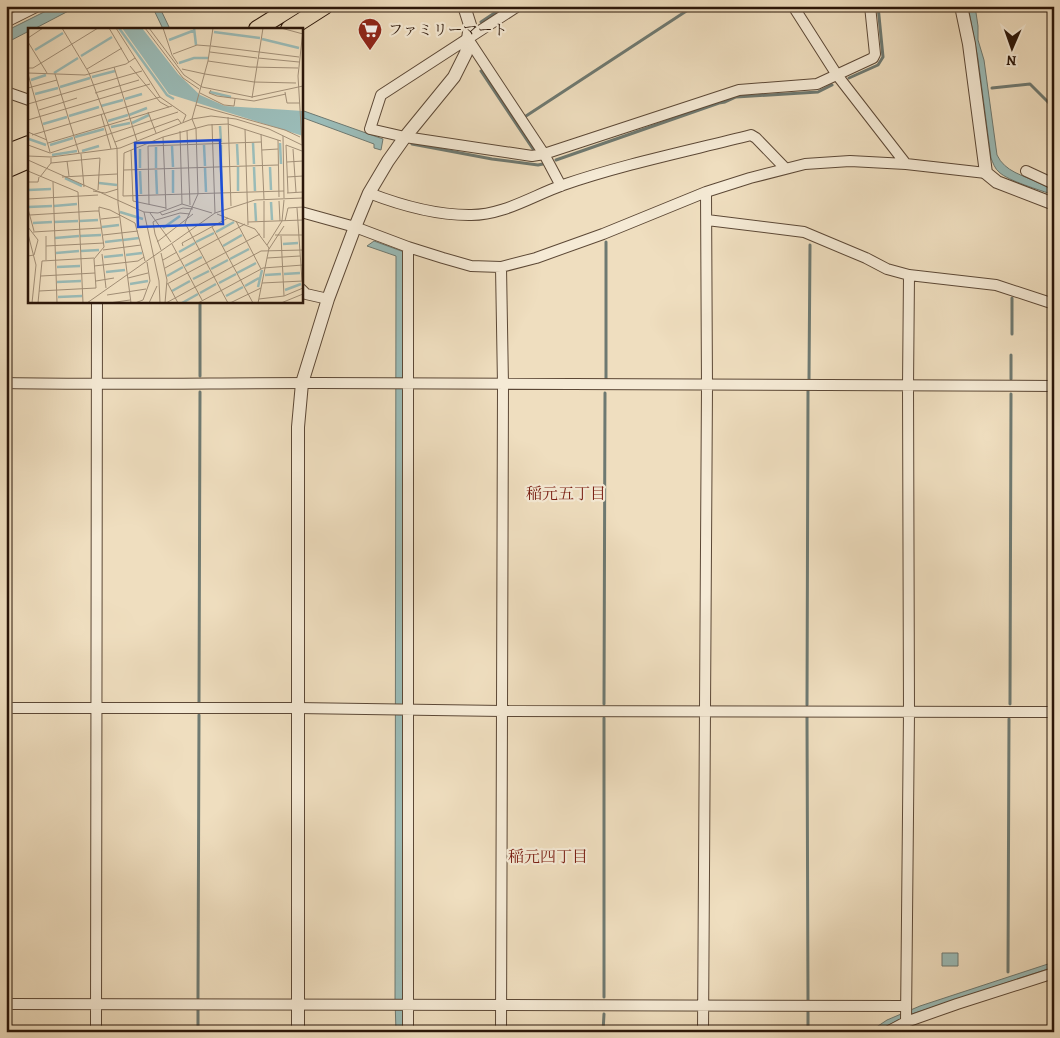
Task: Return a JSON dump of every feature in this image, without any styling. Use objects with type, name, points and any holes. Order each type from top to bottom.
[{"type":"highway","points":[[259,28],[294,6]]},
{"type":"highway","points":[[292,28],[325,6]]},
{"type":"highway","points":[[6,153],[28,144]]},
{"type":"highway","points":[[6,170],[28,160]]},
{"type":"street","points":[[6,22],[38,6]]},
{"type":"street","points":[[298,1032],[298,427],[302,383],[328,299],[368,193],[405,136],[454,77],[466,53],[470,25],[464,6]]},
{"type":"street","points":[[518,6],[381,95],[370,129],[532,156],[544,154],[738,90],[817,84],[837,75],[873,58],[875,54],[870,6]]},
{"type":"street","points":[[793,6],[837,75],[906,164]]},
{"type":"street","points":[[961,6],[969,44],[986,173]]},
{"type":"street","points":[[468,39],[544,154],[561,186]]},
{"type":"street","points":[[6,92],[28,100]]},
{"type":"street","points":[[368,193],[399,204],[445,214],[488,214],[508,208],[561,186],[614,170],[751,135],[785,168]]},
{"type":"street","points":[[302,212],[355,227],[408,247],[471,266],[501,267],[536,258],[603,234],[706,192],[785,168],[805,164],[850,161],[906,164],[986,173],[997,182],[1054,204]]},
{"type":"street","points":[[1026,171],[1054,184]]},
{"type":"street","points":[[703,1032],[707,386],[706,192]]},
{"type":"street","points":[[707,220],[804,232],[887,269],[909,274],[996,285],[1054,304]]},
{"type":"street","points":[[408,247],[407,710],[402,1004],[408,1032]]},
{"type":"street","points":[[501,267],[503,385],[501,1032]]},
{"type":"street","points":[[887,1032],[906,1014],[909,712],[909,274]]},
{"type":"street","points":[[302,290],[306,294],[328,299]]},
{"type":"street","points":[[96,1032],[97,302]]},
{"type":"street","points":[[6,383],[1054,386]]},
{"type":"street","points":[[6,708],[1054,712]]},
{"type":"street","points":[[6,1004],[703,1005],[906,1014],[957,1004],[1054,973]]},
{"type":"water","points":[[56,6],[78,6],[36,28],[28,28],[28,32],[6,43],[6,31]]},
{"type":"water","points":[[152,6],[159,6],[170,28],[163,28]]},
{"type":"water","points":[[968,6],[975,6],[978,40],[984,60],[997,155],[1000,161],[1010,169],[1054,191],[1054,195],[1009,179],[998,171],[993,164],[978,59]]},
{"type":"water","points":[[302,110],[383,139],[381,150],[374,148],[374,144],[302,117]]},
{"type":"water","points":[[374,241],[404,252],[404,1032],[396,1032],[395,999],[396,256],[367,246]]},
{"type":"water","points":[[942,953],[958,953],[958,966],[942,966]]},
{"type":"water","points":[[1054,962],[1054,967],[903,1017],[877,1032],[869,1032],[887,1020],[920,1006]]},
{"type":"waterway","points":[[481,22],[505,6]]},
{"type":"waterway","points":[[526,116],[694,6]]},
{"type":"waterway","points":[[849,78],[878,65],[883,57],[878,6]]},
{"type":"waterway","points":[[481,71],[533,149]]},
{"type":"waterway","points":[[992,88],[1030,84],[1054,108]]},
{"type":"waterway","points":[[556,160],[736,97],[818,92],[832,85]]},
{"type":"waterway","points":[[412,144],[492,159],[543,164]]},
{"type":"waterway","points":[[606,242],[606,379]]},
{"type":"waterway","points":[[809,380],[810,245]]},
{"type":"waterway","points":[[1012,298],[1012,334]]},
{"type":"waterway","points":[[200,302],[200,376]]},
{"type":"waterway","points":[[1011,355],[1011,379]]},
{"type":"waterway","points":[[807,705],[808,391]]},
{"type":"waterway","points":[[199,702],[200,392]]},
{"type":"waterway","points":[[604,704],[605,393]]},
{"type":"waterway","points":[[1010,704],[1011,394]]},
{"type":"waterway","points":[[198,998],[199,715]]},
{"type":"waterway","points":[[807,717],[808,1000]]},
{"type":"waterway","points":[[604,718],[604,997]]},
{"type":"waterway","points":[[1008,972],[1009,719]]},
{"type":"waterway","points":[[198,1009],[198,1032]]},
{"type":"waterway","points":[[808,1011],[808,1032]]},
{"type":"waterway","points":[[603,1032],[604,1014]]},
{"type":"place","name":"ファミリーマート","points":[[370,51]]},
{"type":"district","name":"稲元五丁目","points":[[566,494]]},
{"type":"district","name":"稲元四丁目","points":[[548,857]]}]
